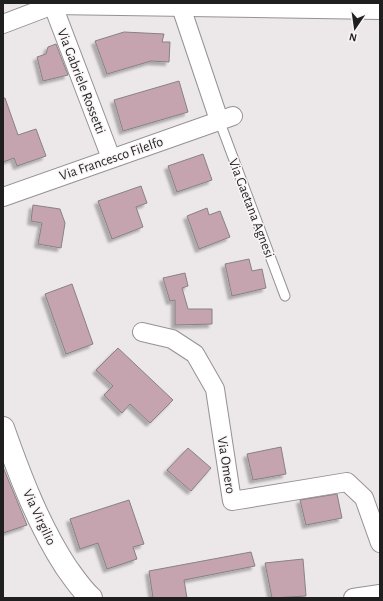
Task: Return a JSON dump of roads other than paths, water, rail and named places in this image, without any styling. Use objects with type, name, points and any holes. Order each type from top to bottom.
[{"type":"main road","name":"Via Virgilio","points":[[3,428],[36,514],[55,550],[83,595]]},
{"type":"street","points":[[3,24],[53,4],[380,10]]},
{"type":"street","name":"Via Gabriele Rossetti","points":[[53,4],[111,158]]},
{"type":"street","name":"Via Gaetana Agnesi","points":[[181,7],[226,118]]},
{"type":"street","name":"Via Francesco Filelfo","points":[[3,197],[226,118]]},
{"type":"street","name":"Via Omero","points":[[142,332],[172,339],[195,354],[215,389],[232,501],[347,482],[364,498],[380,543]]},
{"type":"street","points":[[353,598],[380,594]]},
{"type":"lane","name":"Via Gaetana Agnesi","points":[[226,118],[285,296]]}]
